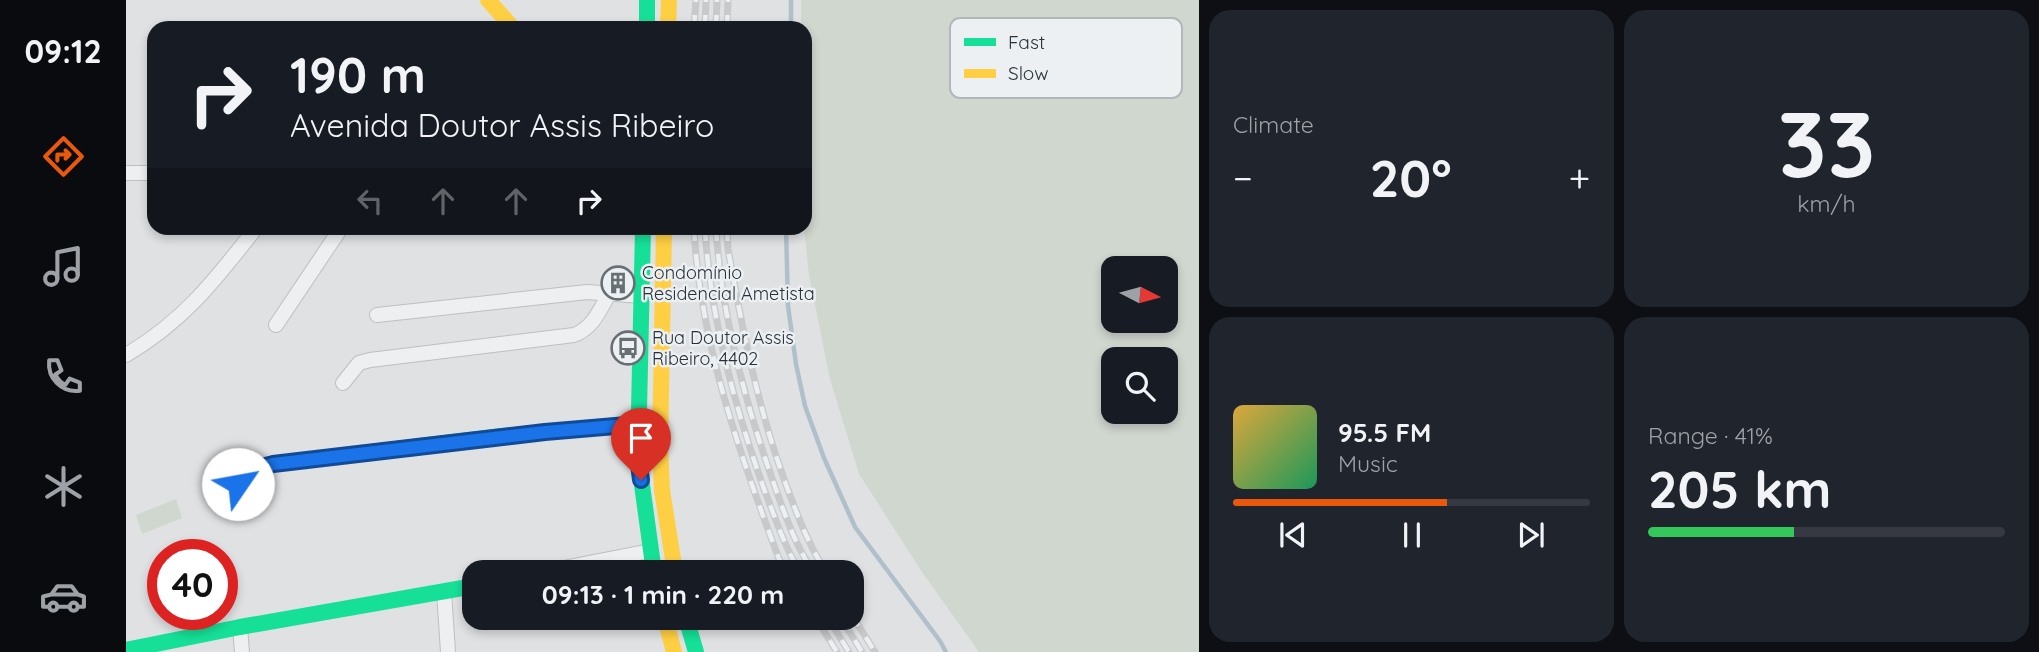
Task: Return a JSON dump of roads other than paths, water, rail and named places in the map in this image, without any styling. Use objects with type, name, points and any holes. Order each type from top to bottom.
[{"type":"street","points":[[488,0],[507,21]]},
{"type":"street","points":[[647,0],[647,21]]},
{"type":"street","points":[[668,0],[668,21]]},
{"type":"street","points":[[126,173],[147,173]]},
{"type":"street","points":[[126,355],[181,316],[208,289],[250,235]]},
{"type":"street","points":[[276,325],[336,235]]},
{"type":"street","points":[[633,235],[643,263]]},
{"type":"street","points":[[643,235],[638,456],[652,560]]},
{"type":"street","points":[[664,235],[661,458],[662,490],[673,560]]},
{"type":"street","points":[[377,315],[586,292],[642,296]]},
{"type":"street","points":[[343,383],[359,363],[370,360],[574,335],[584,331],[592,323],[609,294]]},
{"type":"street","points":[[251,499],[240,490],[240,478],[247,472],[273,464],[545,432],[639,424]]},
{"type":"street","points":[[604,560],[650,551]]},
{"type":"street","points":[[126,650],[462,588]]},
{"type":"street","points":[[444,592],[447,652]]},
{"type":"street","points":[[240,627],[242,652]]},
{"type":"street","points":[[668,630],[674,652]]},
{"type":"street","points":[[690,630],[696,652]]},
{"type":"waterway","points":[[791,0],[791,21]]},
{"type":"waterway","points":[[786,235],[788,306],[796,364],[805,406],[824,458],[855,527],[946,652]]},
{"type":"railway","points":[[694,21],[696,0]]},
{"type":"railway","points":[[705,21],[706,0]]},
{"type":"railway","points":[[716,21],[717,0]]},
{"type":"railway","points":[[727,21],[728,0]]},
{"type":"railway","points":[[695,235],[704,313],[713,355],[736,437],[780,560]]},
{"type":"railway","points":[[706,235],[712,294],[733,393],[764,489],[793,560]]},
{"type":"railway","points":[[717,235],[723,293],[744,390],[782,507],[806,560]]},
{"type":"railway","points":[[727,235],[739,308],[766,423],[784,479],[819,560]]},
{"type":"railway","points":[[823,630],[837,652]]},
{"type":"railway","points":[[835,630],[849,652]]},
{"type":"railway","points":[[848,630],[862,652]]},
{"type":"railway","points":[[861,630],[875,652]]},
{"type":"place","name":"Condomínio Residencial Ametista","points":[[618,283]]},
{"type":"place","name":"Rua Doutor Assis Ribeiro, 4402","points":[[628,348]]}]
